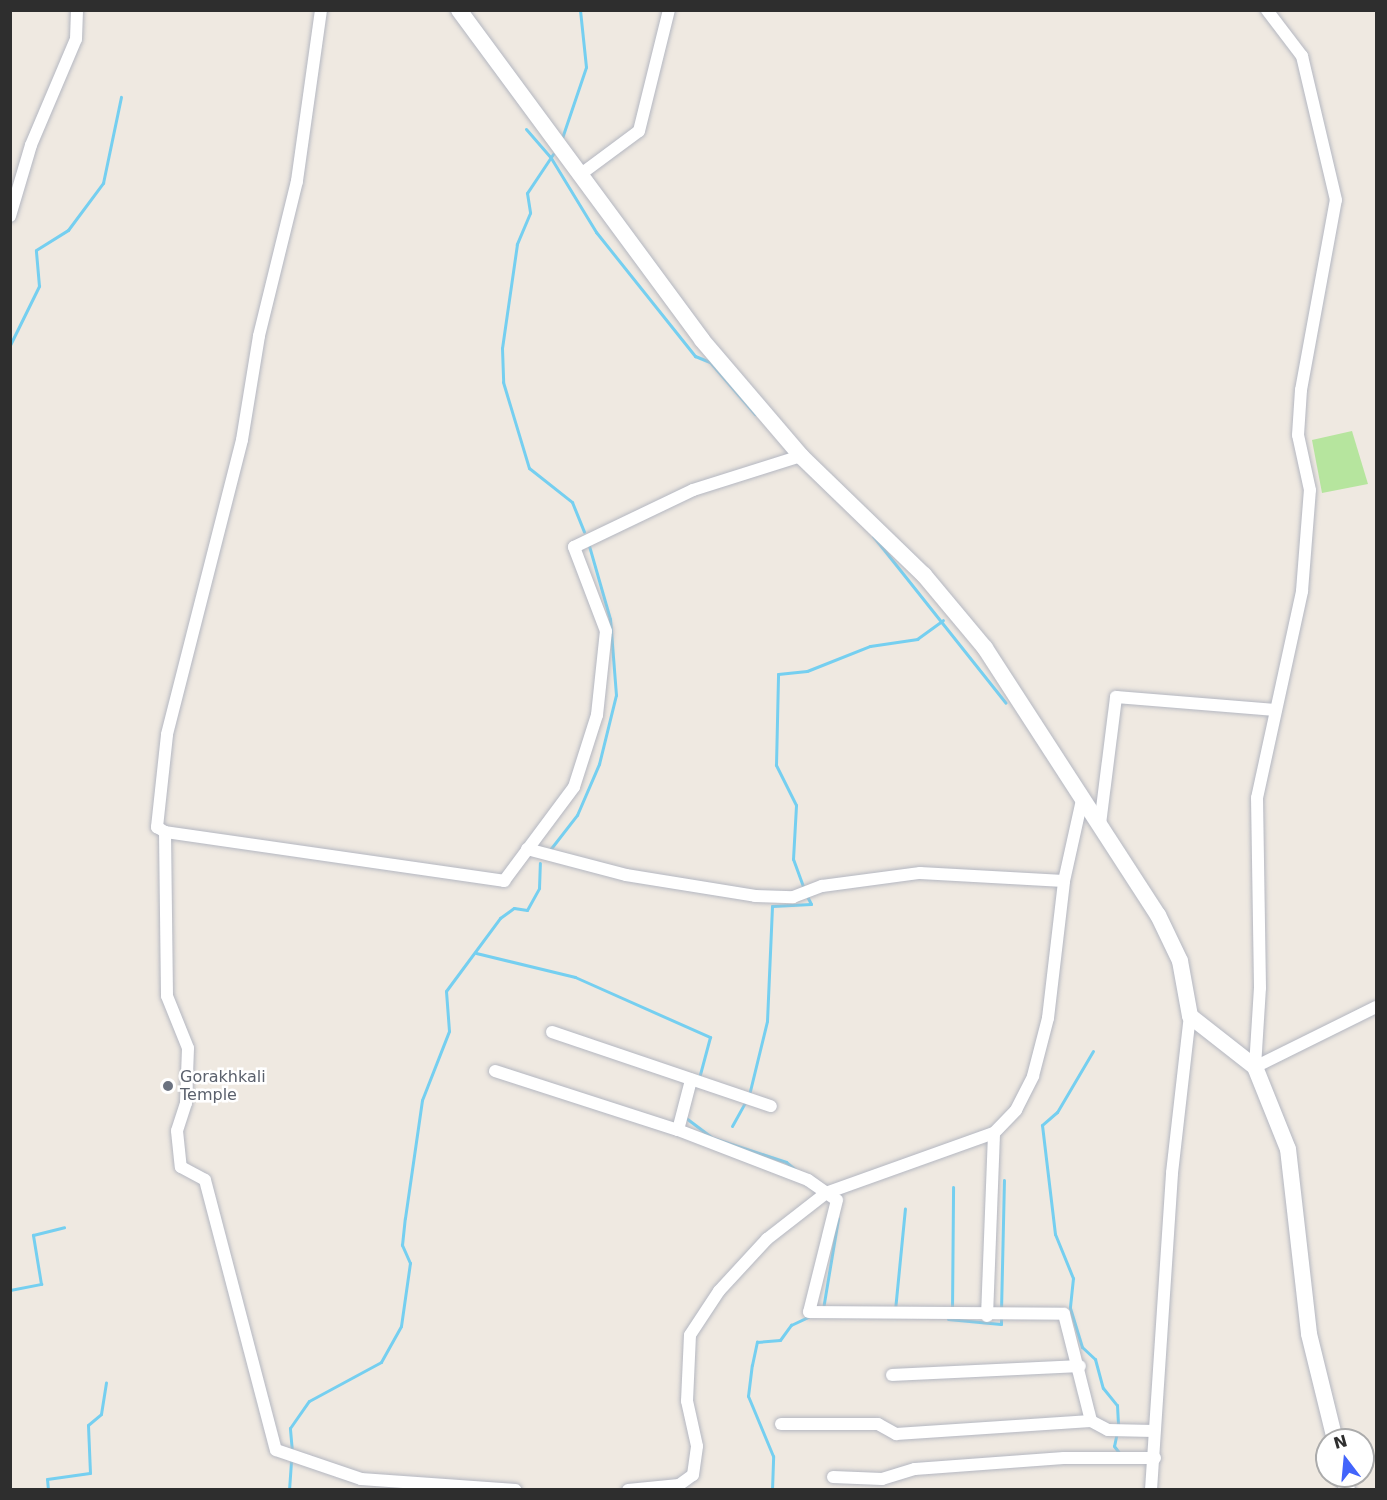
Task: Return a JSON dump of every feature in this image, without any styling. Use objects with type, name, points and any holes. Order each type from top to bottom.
[{"type":"street","points":[[10,216],[31,145],[76,39],[77,10]]},
{"type":"street","points":[[321,10],[297,181],[259,336],[242,440],[167,735],[157,827],[165,832],[504,881],[574,787],[597,715],[606,631],[574,547],[693,490],[801,456]]},
{"type":"street","points":[[459,10],[702,340],[801,456],[924,575],[985,648],[1158,915],[1180,961],[1190,1016],[1172,1173],[1168,1292],[1154,1431],[1155,1458],[1151,1490]]},
{"type":"street","points":[[581,174],[639,131],[669,10]]},
{"type":"street","points":[[1267,10],[1302,56],[1336,200],[1301,390],[1298,435],[1310,490],[1302,591],[1257,798],[1260,988],[1255,1066],[1288,1149],[1309,1334],[1332,1428]]},
{"type":"street","points":[[1100,824],[1116,697],[1275,710]]},
{"type":"street","points":[[695,1490],[693,1475],[697,1446],[687,1401],[690,1335],[719,1291],[767,1239],[826,1193],[994,1133],[1016,1110],[1033,1076],[1048,1018],[1064,881],[1082,800]]},
{"type":"street","points":[[165,832],[167,996],[188,1048],[186,1103],[177,1131],[181,1167],[206,1180],[276,1450],[361,1479],[516,1490]]},
{"type":"street","points":[[527,849],[626,875],[755,896],[793,897],[822,886],[920,873],[1064,881]]},
{"type":"street","points":[[1255,1066],[1377,1008]]},
{"type":"street","points":[[1190,1016],[1255,1066]]},
{"type":"street","points":[[552,1032],[771,1106]]},
{"type":"street","points":[[495,1071],[678,1130],[808,1180],[837,1200],[808,1312],[987,1316],[1064,1314],[1080,1366],[1091,1420]]},
{"type":"street","points":[[678,1130],[691,1080]]},
{"type":"street","points":[[987,1316],[994,1133]]},
{"type":"street","points":[[892,1375],[1080,1366]]},
{"type":"street","points":[[781,1424],[878,1424],[896,1434],[1091,1420],[1108,1430],[1154,1431]]},
{"type":"street","points":[[833,1477],[882,1479],[915,1469],[1064,1458],[1155,1458]]},
{"type":"street","points":[[628,1490],[679,1485],[693,1475]]},
{"type":"green space","points":[[1352,431],[1368,484],[1322,493],[1312,440]]},
{"type":"waterway","points":[[562,138],[586,67],[580,10]]},
{"type":"waterway","points":[[10,345],[39,286],[36,250],[68,230],[103,183],[121,97]]},
{"type":"waterway","points":[[526,129],[551,158],[596,232],[695,356],[710,362],[755,414]]},
{"type":"waterway","points":[[553,154],[527,193],[530,213],[517,244],[502,348],[503,382],[529,468],[572,502],[584,532]]},
{"type":"waterway","points":[[873,536],[1006,703]]},
{"type":"waterway","points":[[549,851],[577,815],[599,764],[616,695],[610,619],[589,546]]},
{"type":"waterway","points":[[804,889],[793,859],[796,805],[776,765],[778,674],[807,671],[870,646],[917,639],[943,620]]},
{"type":"waterway","points":[[292,1452],[290,1428],[309,1401],[381,1362],[401,1326],[410,1263],[402,1245],[405,1218],[422,1100],[449,1031],[446,991],[500,918],[514,908],[527,910],[539,888],[540,863]]},
{"type":"waterway","points":[[749,1095],[767,1021],[772,906],[811,904],[808,898]]},
{"type":"waterway","points":[[476,953],[575,977],[710,1037],[699,1078]]},
{"type":"waterway","points":[[1093,1051],[1057,1112],[1042,1125],[1055,1234],[1073,1278],[1070,1308],[1082,1347],[1095,1359],[1103,1388],[1117,1405],[1118,1426]]},
{"type":"waterway","points":[[732,1126],[746,1101]]},
{"type":"waterway","points":[[686,1118],[713,1138],[786,1162],[797,1171]]},
{"type":"waterway","points":[[1001,1311],[1004,1180]]},
{"type":"waterway","points":[[952,1311],[953,1187]]},
{"type":"waterway","points":[[895,1310],[905,1208]]},
{"type":"waterway","points":[[823,1309],[838,1218]]},
{"type":"waterway","points":[[10,1290],[41,1284],[33,1235],[64,1227]]},
{"type":"waterway","points":[[772,1490],[773,1456],[748,1396],[752,1365],[757,1342],[780,1340],[791,1325],[808,1317]]},
{"type":"waterway","points":[[948,1319],[1001,1324],[1001,1318]]},
{"type":"waterway","points":[[48,1490],[47,1479],[90,1473],[88,1425],[101,1414],[106,1382]]},
{"type":"waterway","points":[[1117,1432],[1114,1446],[1120,1454]]},
{"type":"waterway","points":[[289,1490],[291,1458]]},
{"type":"place","name":"Gorakhkali Temple","points":[[168,1086]]}]
